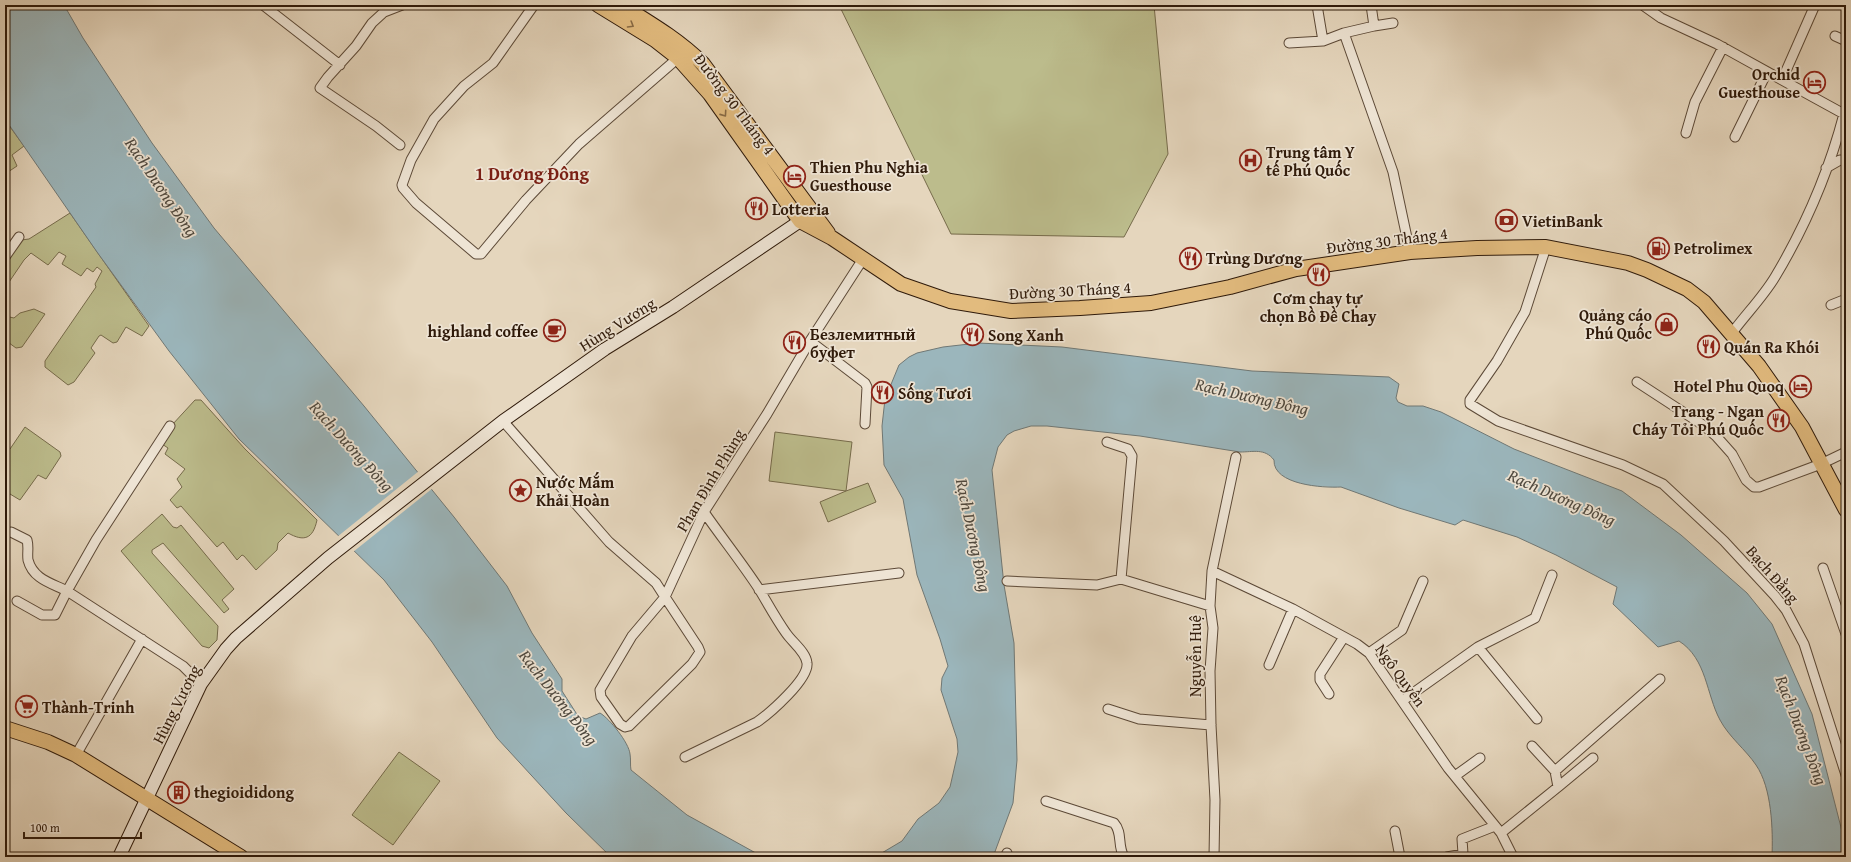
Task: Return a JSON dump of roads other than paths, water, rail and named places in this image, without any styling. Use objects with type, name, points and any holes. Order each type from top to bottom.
[{"type":"main road","name":"Đường 30 Tháng 4","points":[[598,5],[655,40],[703,64],[746,133],[806,217],[832,238],[901,284],[950,301],[1011,311],[1080,308],[1179,298],[1230,287],[1296,269],[1410,252],[1546,247],[1628,263],[1647,270],[1696,296],[1711,309],[1732,333],[1782,396],[1802,427],[1846,510]]},
{"type":"main road","name":"Đường 30 Tháng 4","points":[[621,5],[661,29],[683,54]]},
{"type":"main road","name":"Hùng Vương","points":[[119,857],[148,799],[201,684],[226,649],[236,638],[328,558],[503,421],[605,349],[674,307],[806,217]]},
{"type":"main road","points":[[5,728],[48,742],[76,755],[241,857]]},
{"type":"street","points":[[263,5],[340,65]]},
{"type":"street","points":[[400,145],[376,126],[321,90],[322,84],[356,46],[372,23],[384,12],[402,5]]},
{"type":"street","points":[[534,5],[493,63],[464,86],[434,119],[411,160],[402,185],[416,203],[476,254],[481,254],[526,200],[578,144],[683,54]]},
{"type":"street","points":[[1317,5],[1323,41]]},
{"type":"street","points":[[1371,5],[1374,26]]},
{"type":"street","points":[[1782,80],[1815,5]]},
{"type":"street","points":[[1644,6],[1683,29],[1723,47],[1782,80],[1845,112],[1838,138],[1797,236],[1774,278],[1732,333]]},
{"type":"street","points":[[1289,43],[1323,41],[1344,33],[1393,23]]},
{"type":"street","points":[[1344,33],[1393,172],[1410,252]]},
{"type":"street","points":[[1835,36],[1846,41]]},
{"type":"street","points":[[1686,133],[1695,102],[1723,47]]},
{"type":"street","points":[[1735,137],[1767,72]]},
{"type":"street","points":[[1838,138],[1846,132]]},
{"type":"street","points":[[1826,168],[1840,160],[1846,160]]},
{"type":"street","points":[[5,257],[19,237]]},
{"type":"street","name":"Bạch Đằng","points":[[1546,247],[1525,312],[1497,361],[1470,400],[1470,404],[1498,421],[1623,465],[1663,484],[1724,541],[1786,610],[1804,644],[1846,775]]},
{"type":"street","name":"Phan Đình Phùng","points":[[665,597],[700,652],[692,664],[632,724],[626,727],[620,724],[601,697],[600,690],[632,636],[665,597],[704,512],[767,414],[810,341],[863,259]]},
{"type":"street","points":[[1831,305],[1844,300],[1846,310]]},
{"type":"street","points":[[810,341],[865,383],[867,387],[865,424]]},
{"type":"street","points":[[1637,382],[1703,425],[1716,436],[1732,454],[1746,480],[1754,487],[1759,487],[1821,464],[1846,452]]},
{"type":"street","points":[[503,421],[609,542],[656,583],[665,597]]},
{"type":"street","points":[[17,601],[42,615],[55,615],[96,540],[170,426]]},
{"type":"street","points":[[1107,442],[1128,449],[1132,456],[1120,579]]},
{"type":"street","name":"Nguyễn Huệ","points":[[1214,857],[1215,800],[1210,672],[1213,628],[1210,606],[1212,571],[1236,457]]},
{"type":"street","points":[[685,757],[757,722],[766,716],[805,673],[807,662],[786,634],[759,590],[704,512]]},
{"type":"street","points":[[11,532],[27,540],[28,559],[33,571],[39,578],[67,591],[142,639],[183,666],[201,684]]},
{"type":"street","points":[[1823,568],[1846,634]]},
{"type":"street","name":"Ngô Quyền","points":[[1212,571],[1293,609],[1344,637],[1368,653],[1455,776],[1498,830],[1514,857]]},
{"type":"street","points":[[759,590],[900,573]]},
{"type":"street","points":[[1402,701],[1478,647],[1535,618],[1552,575]]},
{"type":"street","points":[[1007,581],[1090,585],[1120,579],[1210,606]]},
{"type":"street","points":[[1368,653],[1402,630],[1423,581]]},
{"type":"street","points":[[1269,665],[1293,609]]},
{"type":"street","points":[[1329,694],[1320,680],[1320,674],[1344,637]]},
{"type":"street","points":[[76,755],[142,639]]},
{"type":"street","points":[[1478,647],[1537,719]]},
{"type":"street","points":[[1555,771],[1660,680]]},
{"type":"street","points":[[1108,709],[1146,720],[1211,725]]},
{"type":"street","points":[[1532,746],[1555,771],[1558,787]]},
{"type":"street","points":[[1455,776],[1480,758]]},
{"type":"street","points":[[1447,857],[1463,854],[1462,839],[1498,830],[1558,787],[1593,758]]},
{"type":"street","points":[[1046,801],[1114,823],[1120,832],[1119,846],[1124,857]]},
{"type":"street","points":[[1395,831],[1400,857]]},
{"type":"water","name":"Rạch Dương Đông","points":[[5,5],[64,5],[83,38],[152,143],[214,228],[364,406],[454,517],[507,586],[532,633],[562,679],[562,691],[578,716],[586,719],[600,713],[604,716],[609,720],[629,749],[631,770],[687,815],[763,857],[611,857],[566,813],[497,738],[432,642],[384,580],[239,439],[169,351],[97,252],[5,119]]},
{"type":"water","name":"Rạch Dương Đông","points":[[978,343],[1062,347],[1252,371],[1389,377],[1399,384],[1396,398],[1398,402],[1407,406],[1423,406],[1441,412],[1514,449],[1622,491],[1681,535],[1747,593],[1772,624],[1812,714],[1845,843],[1846,857],[1772,857],[1772,822],[1768,797],[1761,774],[1752,759],[1728,732],[1720,720],[1715,710],[1701,667],[1688,648],[1679,641],[1658,647],[1613,604],[1617,587],[1556,555],[1517,537],[1463,520],[1455,525],[1399,508],[1341,487],[1323,487],[1290,480],[1282,475],[1276,468],[1274,460],[1263,452],[1240,452],[1140,436],[1047,426],[1031,426],[1014,431],[1007,435],[998,447],[992,470],[1004,585],[1014,643],[1017,760],[1013,803],[993,857],[875,857],[902,841],[918,819],[939,803],[950,787],[958,752],[957,739],[941,690],[942,678],[948,666],[917,575],[903,499],[884,465],[882,426],[885,399],[899,365],[909,357],[917,353],[943,347]]},
{"type":"place","name":"Orchid Guesthouse","points":[[1815,83]]},
{"type":"place","name":"Trung tâm Y tế Phú Quốc","points":[[1251,161]]},
{"type":"place","name":"Thien Phu Nghia Guesthouse","points":[[795,176]]},
{"type":"place","name":"Lotteria","points":[[756,209]]},
{"type":"place","name":"VietinBank","points":[[1507,221]]},
{"type":"place","name":"Petrolimex","points":[[1658,248]]},
{"type":"place","name":"Trùng Dương","points":[[1191,258]]},
{"type":"place","name":"Cơm chay tự chọn Bồ Đề Chay","points":[[1318,274]]},
{"type":"place","name":"Quảng cáo Phú Quốc","points":[[1667,324]]},
{"type":"place","name":"highland coffee","points":[[554,331]]},
{"type":"place","name":"Song Xanh","points":[[972,335]]},
{"type":"place","name":"Безлемитный буфет","points":[[794,343]]},
{"type":"place","name":"Quán Ra Khói","points":[[1709,347]]},
{"type":"place","name":"Hotel Phu Quoq","points":[[1800,386]]},
{"type":"place","name":"Sống Tươi","points":[[882,393]]},
{"type":"place","name":"Trang - Ngan Cháy Tỏi Phú Quốc","points":[[1779,420]]},
{"type":"place","name":"Nước Mắm Khải Hoàn","points":[[520,491]]},
{"type":"place","name":"Thành-Trinh","points":[[27,707]]},
{"type":"place","name":"thegioididong","points":[[178,792]]},
{"type":"district","name":"1 Dương Đông","points":[[532,173]]}]
